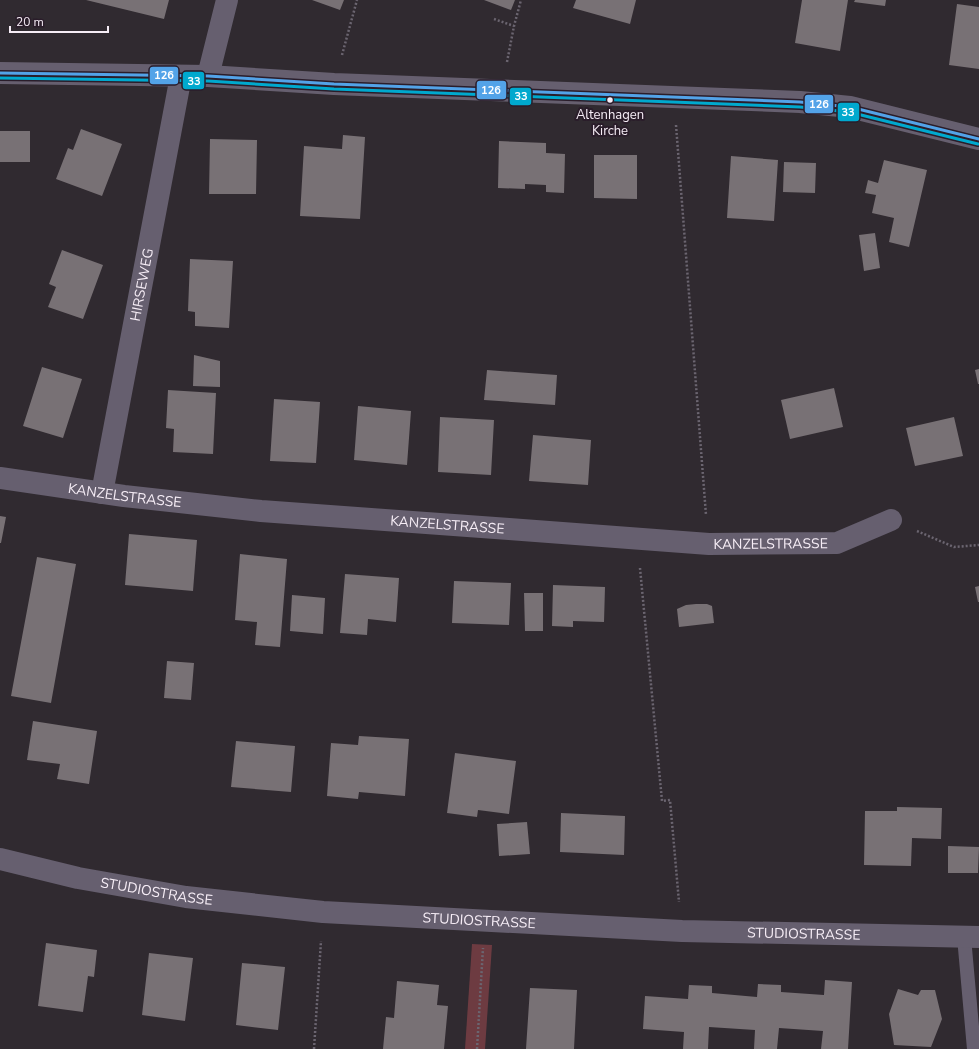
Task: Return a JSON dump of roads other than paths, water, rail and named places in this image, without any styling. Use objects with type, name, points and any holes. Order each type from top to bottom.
[{"type":"street","points":[[208,76],[227,0]]},
{"type":"street","points":[[0,73],[208,76],[334,84],[800,102],[827,104],[850,108],[979,139]]},
{"type":"street","name":"HIRSEWEG","points":[[102,493],[182,76]]},
{"type":"street","name":"KANZELSTRASSE","points":[[0,478],[102,493],[261,511],[709,544],[836,543],[891,520]]},
{"type":"street","name":"STUDIOSTRASSE","points":[[0,859],[78,878],[186,897],[323,912],[682,931],[971,937]]},
{"type":"lane","name":"STUDIOSTRASSE","points":[[971,937],[974,1049]]},
{"type":"place","name":"Altenhagen Kirche","points":[[610,100]]}]
